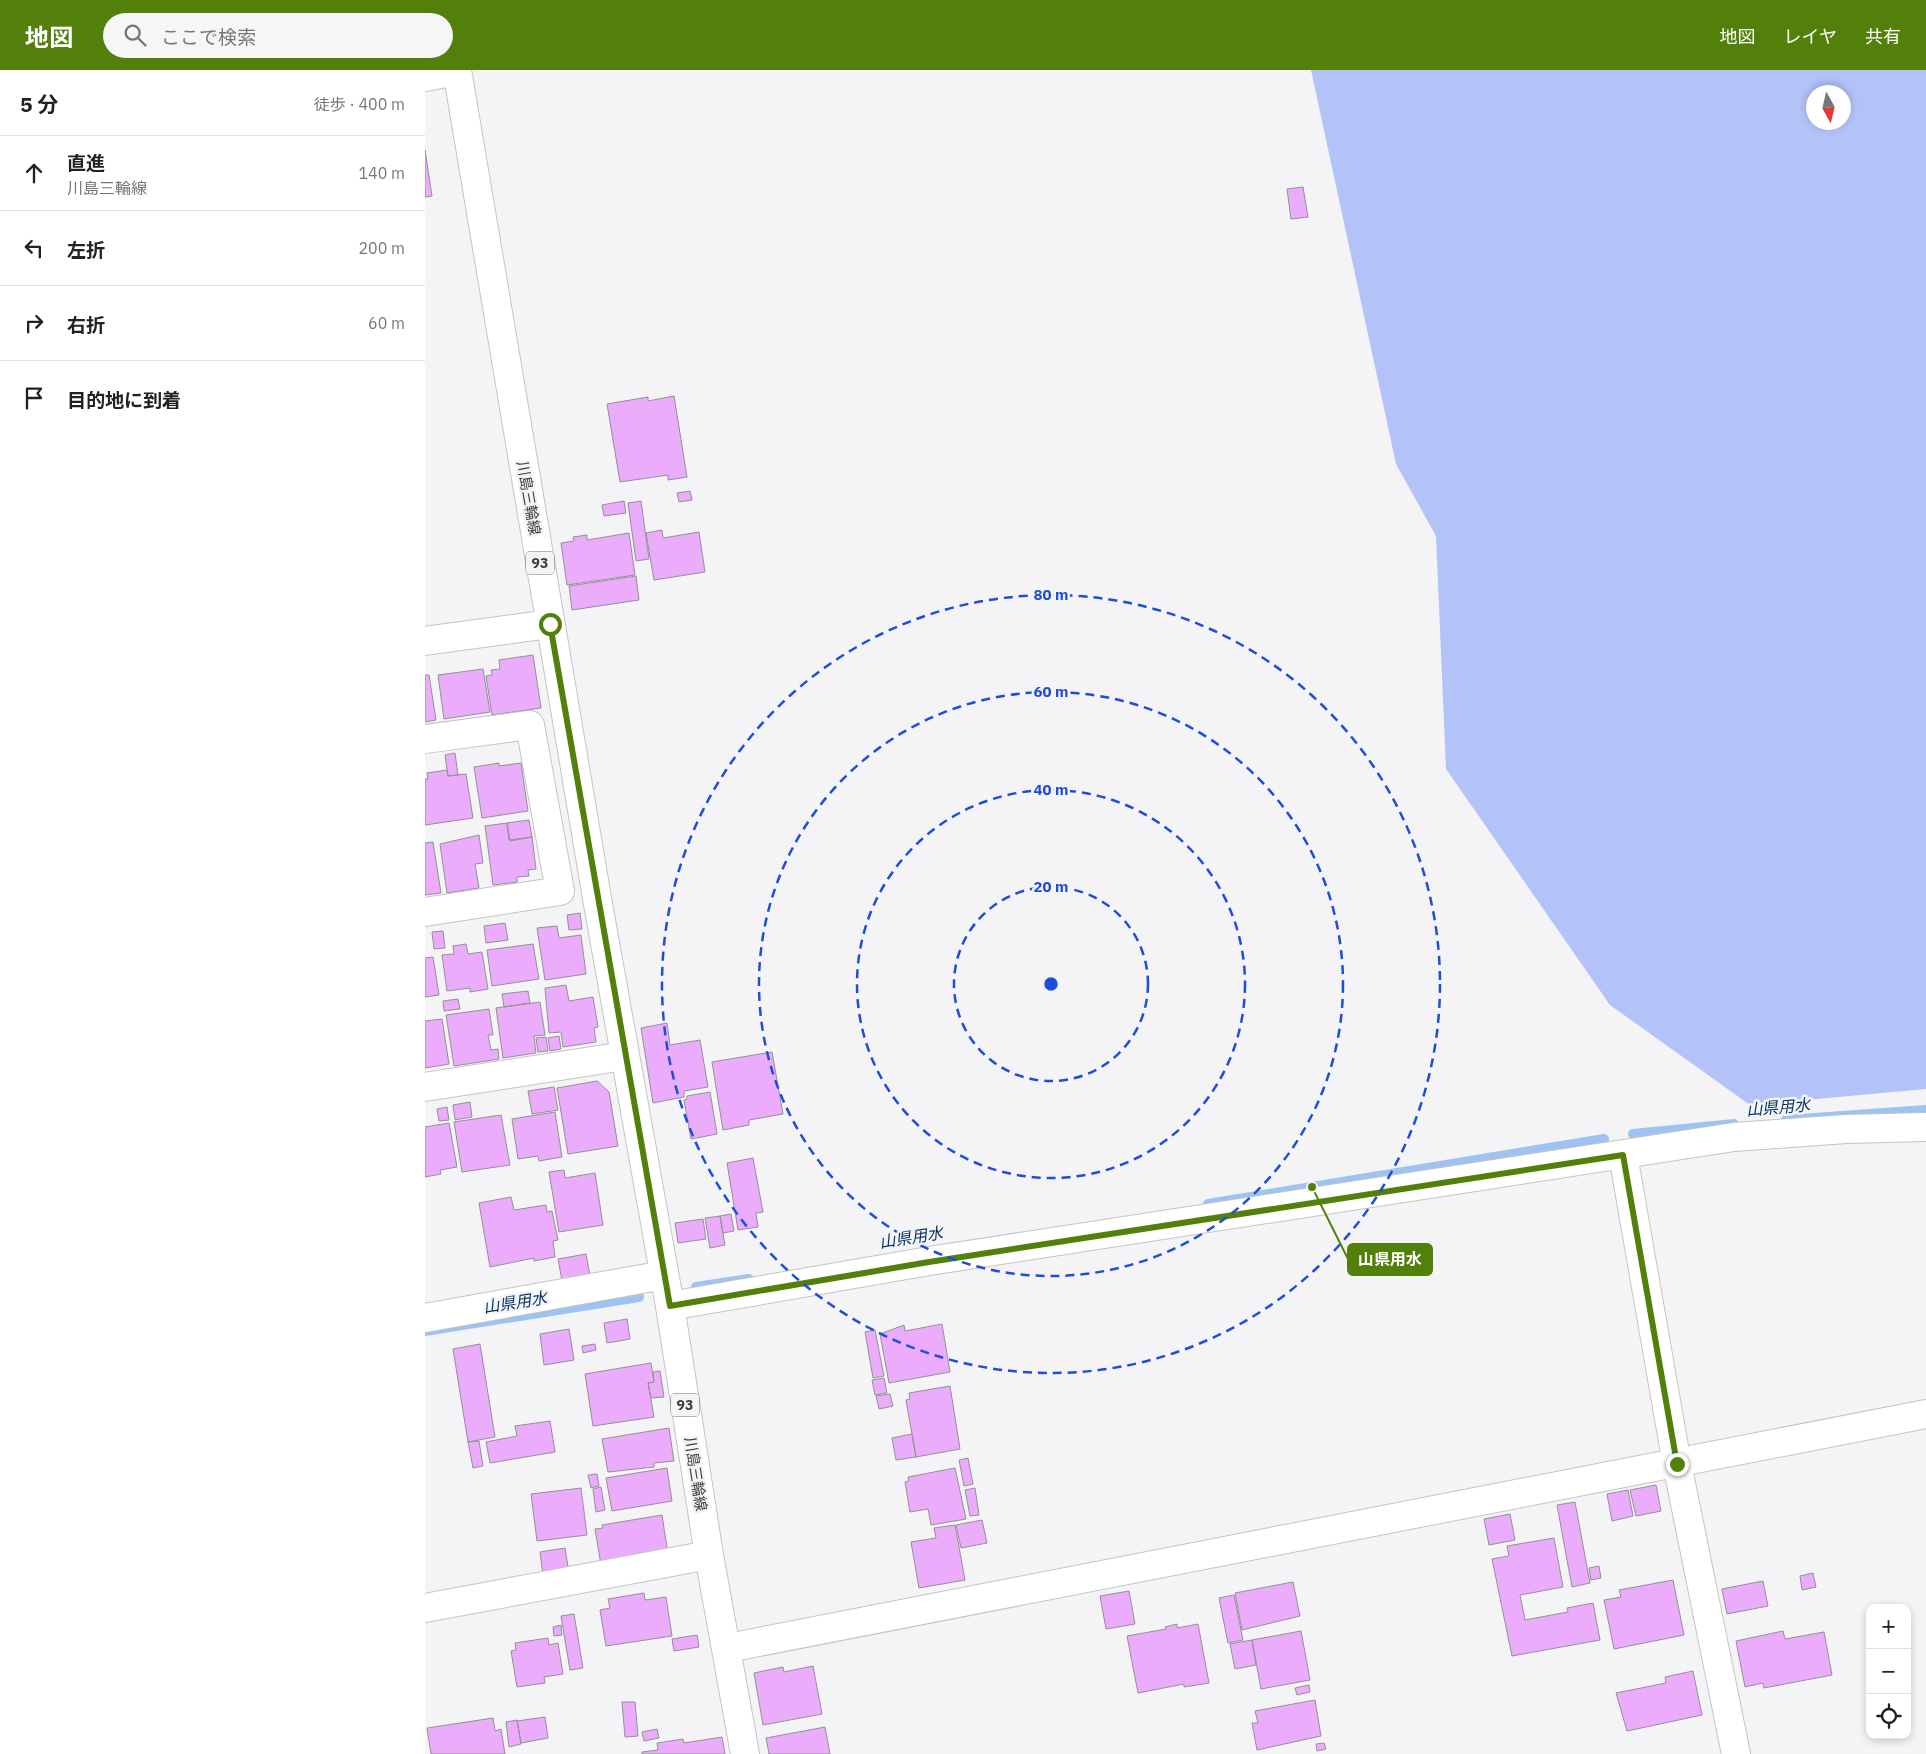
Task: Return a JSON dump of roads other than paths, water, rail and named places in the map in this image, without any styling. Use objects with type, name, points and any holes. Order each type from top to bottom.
[{"type":"street","points":[[425,77],[457,71]]},
{"type":"street","name":"川島三輪線","points":[[457,71],[624,1056],[670,1306],[709,1555],[728,1648],[745,1754]]},
{"type":"street","points":[[425,641],[550,624]]},
{"type":"street","points":[[425,739],[530,725],[560,891],[425,912]]},
{"type":"street","points":[[425,1088],[624,1056]]},
{"type":"street","points":[[670,1306],[939,1260],[1733,1137],[1846,1129],[1926,1126]]},
{"type":"street","points":[[1623,1155],[1677,1464],[1736,1754]]},
{"type":"street","points":[[425,1318],[664,1275]]},
{"type":"street","points":[[728,1648],[1926,1414]]},
{"type":"street","points":[[425,1608],[709,1555]]},
{"type":"waterway","name":"山県用水","points":[[1786,1120],[1926,1110]]},
{"type":"waterway","name":"山県用水","points":[[1633,1134],[1734,1124]]},
{"type":"waterway","name":"山県用水","points":[[1208,1204],[1604,1139]]},
{"type":"waterway","name":"山県用水","points":[[696,1287],[749,1279]]},
{"type":"waterway","name":"山県用水","points":[[425,1331],[639,1297]]},
{"type":"place","name":"山県用水","points":[[1312,1187]]}]
